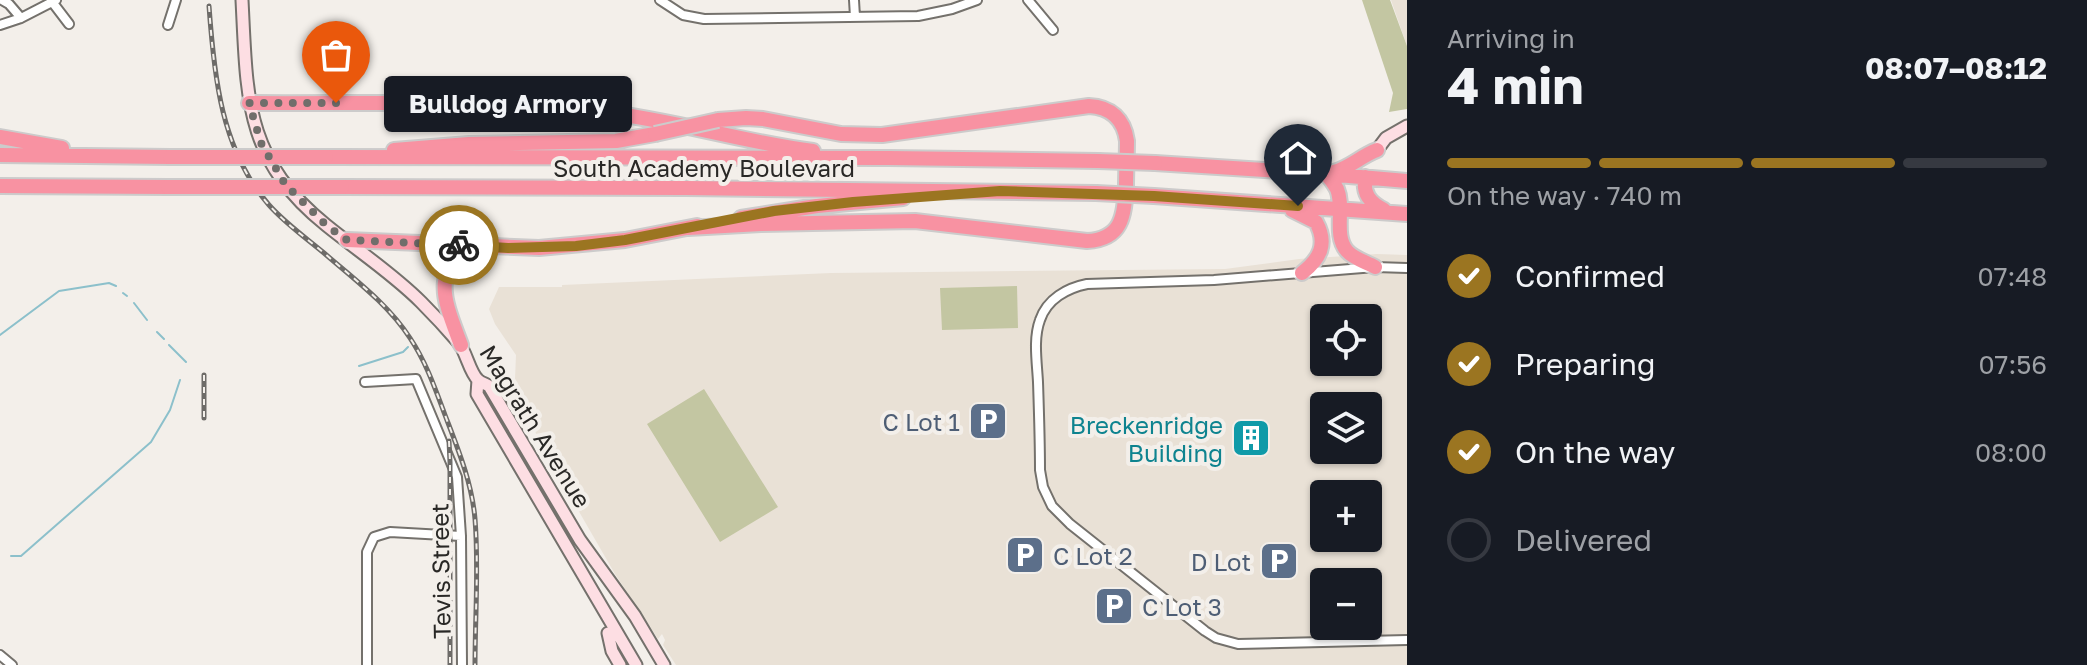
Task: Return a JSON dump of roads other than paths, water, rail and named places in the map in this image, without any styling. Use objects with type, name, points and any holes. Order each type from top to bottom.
[{"type":"highway","points":[[249,103],[438,104],[564,109],[659,121],[788,148],[889,158]]},
{"type":"highway","points":[[326,157],[435,145],[616,141],[718,120],[746,118],[841,134],[882,135],[1089,106],[1111,111],[1126,131],[1125,210],[1113,233],[1096,241],[915,221],[688,228]]},
{"type":"highway","points":[[0,137],[110,155]]},
{"type":"highway","points":[[1375,267],[1345,249],[1336,189],[1326,174],[1349,167],[1377,150]]},
{"type":"highway","name":"South Academy Boulevard","points":[[0,155],[1098,161],[1407,181]]},
{"type":"highway","points":[[1342,241],[1352,222],[1380,212],[1364,187],[1365,177]]},
{"type":"highway","name":"South Academy Boulevard","points":[[0,186],[1000,191],[1154,196],[1407,214]]},
{"type":"highway","points":[[0,194],[71,186]]},
{"type":"highway","points":[[347,240],[508,248],[576,246],[625,240],[774,211],[1000,191]]},
{"type":"highway","points":[[1276,204],[1308,217],[1316,222],[1321,231],[1318,256],[1313,265],[1302,273]]},
{"type":"highway","points":[[461,345],[444,293],[449,268],[468,254],[508,248]]},
{"type":"main road","name":"Magrath Avenue","points":[[242,0],[249,103],[261,143],[274,168],[305,206],[410,291],[461,345],[478,380],[489,386],[580,540],[635,616],[664,665]]},
{"type":"main road","points":[[1377,150],[1386,138],[1407,126]]},
{"type":"main road","points":[[478,380],[477,394],[636,665]]},
{"type":"main road","points":[[605,613],[612,651],[620,665]]},
{"type":"main road","points":[[605,613],[644,665]]},
{"type":"main road","points":[[608,633],[627,665]]},
{"type":"street","points":[[2,0],[21,18]]},
{"type":"street","points":[[168,25],[176,0]]},
{"type":"street","points":[[660,0],[683,15],[704,19],[918,16],[977,0]]},
{"type":"street","points":[[854,0],[855,17]]},
{"type":"street","points":[[1028,0],[1053,30]]},
{"type":"street","points":[[0,25],[54,2],[69,24]]},
{"type":"street","points":[[1365,177],[1377,150]]},
{"type":"street","points":[[1407,268],[1375,267],[1214,280],[1087,284],[1058,295],[1043,312],[1037,332],[1040,470],[1043,487],[1052,506],[1070,524],[1216,638],[1238,644],[1407,640]]},
{"type":"street","name":"Tevis Street","points":[[365,382],[416,379],[457,477],[461,536],[462,665]]},
{"type":"street","points":[[367,665],[367,552],[374,537],[390,532],[461,536]]},
{"type":"street","points":[[0,655],[12,665]]},
{"type":"waterway","points":[[0,335],[59,291],[109,283],[116,286]]},
{"type":"waterway","points":[[123,293],[127,296]]},
{"type":"waterway","points":[[134,303],[147,320]]},
{"type":"waterway","points":[[157,332],[164,339]]},
{"type":"waterway","points":[[169,345],[186,362]]},
{"type":"waterway","points":[[359,366],[403,352],[408,347]]},
{"type":"waterway","points":[[11,556],[21,556],[151,442],[170,410],[180,380]]},
{"type":"railway","points":[[209,6],[223,111],[240,161],[253,184],[282,218],[359,282],[392,314],[416,347],[434,385],[464,466],[475,519],[475,665]]},
{"type":"railway","points":[[204,375],[204,418]]},
{"type":"railway","points":[[449,441],[450,665]]},
{"type":"place","name":"Bulldog Armory","points":[[336,103]]},
{"type":"place","name":"C Lot 1","points":[[988,421]]},
{"type":"place","name":"Breckenridge Building","points":[[1251,438]]},
{"type":"place","name":"C Lot 2","points":[[1025,555]]},
{"type":"place","name":"D Lot","points":[[1279,561]]},
{"type":"place","name":"C Lot 3","points":[[1114,606]]}]
